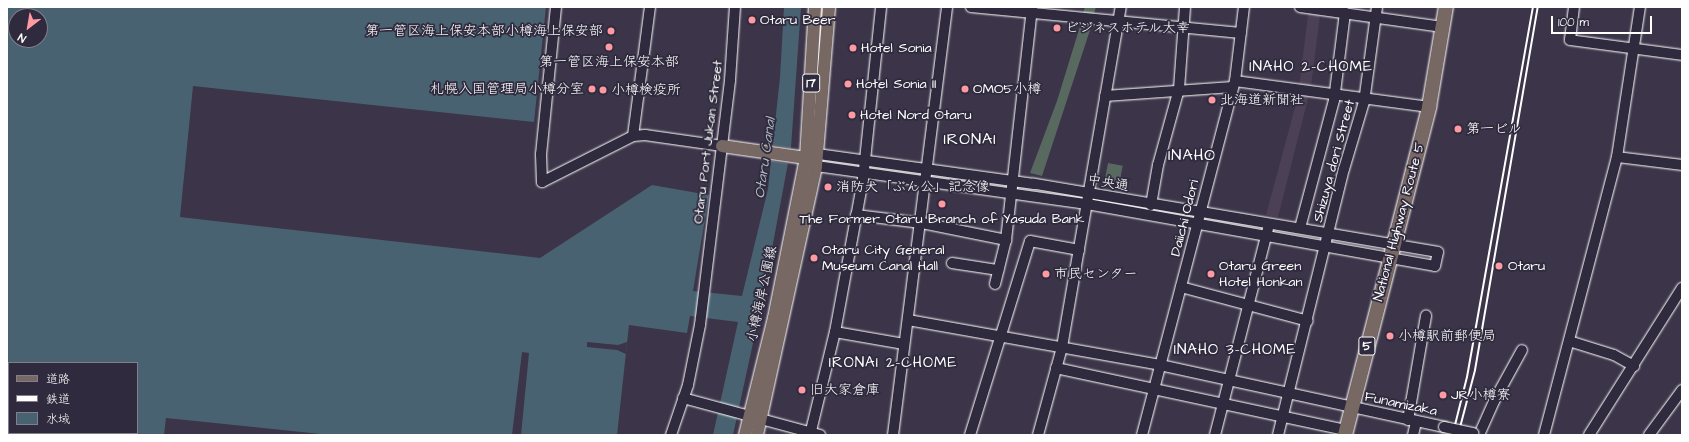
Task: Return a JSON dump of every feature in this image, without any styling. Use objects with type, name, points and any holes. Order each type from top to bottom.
[{"type":"highway","name":"National Highway Route 5","points":[[1346,432],[1391,250],[1429,106],[1446,7]]},
{"type":"main road","name":"17","points":[[806,158],[815,7]]},
{"type":"main road","name":"17","points":[[816,160],[829,7]]},
{"type":"main road","points":[[722,146],[816,160]]},
{"type":"main road","name":"小樽海岸公園線","points":[[757,435],[750,417],[774,318],[806,158]]},
{"type":"main road","name":"小樽海岸公園線","points":[[745,435],[816,160]]},
{"type":"street","points":[[556,7],[541,154],[542,182],[633,136],[645,135],[722,146]]},
{"type":"street","points":[[633,136],[650,7]]},
{"type":"street","name":"Otaru Port Jukan Street","points":[[683,398],[694,359],[706,281],[735,30],[735,7]]},
{"type":"street","points":[[672,435],[683,398],[813,434],[835,332],[864,166],[881,7]]},
{"type":"street","points":[[893,435],[908,320],[918,223],[947,7]]},
{"type":"street","points":[[971,7],[1032,10],[1118,21],[1240,33]]},
{"type":"street","points":[[1038,435],[1062,346],[1121,7]]},
{"type":"street","points":[[1151,205],[1158,166],[1179,89],[1185,7]]},
{"type":"street","name":"Daiichi Odori","points":[[1142,435],[1234,84],[1244,7]]},
{"type":"street","points":[[1300,7],[1377,12],[1443,27]]},
{"type":"street","points":[[1574,7],[1570,40],[1634,50],[1682,55]]},
{"type":"street","points":[[1544,435],[1617,157],[1640,7]]},
{"type":"street","points":[[995,284],[1006,240],[1011,192],[1014,181],[1032,10]]},
{"type":"street","points":[[1300,228],[1335,94],[1347,11]]},
{"type":"street","name":"Shizuya dori Street","points":[[1278,435],[1365,98],[1377,12]]},
{"type":"street","points":[[1105,96],[1234,84],[1335,94],[1429,106]]},
{"type":"street","points":[[1617,157],[1682,165]]},
{"type":"street","name":"中央通","points":[[816,160],[925,174],[1014,181],[1151,205],[1329,233],[1391,250]]},
{"type":"street","name":"中央通","points":[[925,174],[1011,192],[1326,245],[1391,250]]},
{"type":"street","points":[[856,215],[918,223],[1006,240]]},
{"type":"street","points":[[1215,435],[1231,380],[1266,235],[1270,224]]},
{"type":"street","points":[[970,435],[1030,241],[1078,250]]},
{"type":"street","points":[[952,263],[998,270]]},
{"type":"street","points":[[1181,287],[1308,321]]},
{"type":"street","points":[[1589,435],[1682,288]]},
{"type":"street","points":[[1413,435],[1412,421],[1426,316]]},
{"type":"street","name":"Funamizaka","points":[[908,320],[1001,337],[1062,346],[1160,365],[1477,434]]},
{"type":"street","points":[[835,332],[904,344]]},
{"type":"street","points":[[1569,341],[1614,355],[1634,366]]},
{"type":"street","points":[[1477,434],[1522,350]]},
{"type":"street","points":[[1056,368],[1283,416],[1346,432]]},
{"type":"street","points":[[1651,434],[1682,390]]},
{"type":"shaded area","points":[[1309,7],[1321,7],[1311,87],[1278,217],[1266,215],[1298,96]]},
{"type":"green space","points":[[1085,7],[1096,7],[1094,14],[1083,13]]},
{"type":"green space","points":[[1081,23],[1092,24],[1042,176],[1030,173],[1057,101]]},
{"type":"green space","points":[[1108,163],[1123,166],[1119,184],[1105,181]]},
{"type":"water","points":[[7,7],[546,7],[534,122],[193,86],[180,217],[540,258],[652,185],[709,195],[693,291],[742,296],[768,189],[780,77],[784,7],[801,7],[791,147],[763,297],[733,435],[713,435],[738,322],[690,316],[687,333],[629,325],[617,435],[330,435],[166,418],[164,435],[7,435]]},
{"type":"pier","points":[[773,145],[793,148],[790,164],[770,161]]},
{"type":"pier","points":[[587,342],[618,345],[627,342],[626,354],[617,350],[587,347]]},
{"type":"pier","points":[[522,352],[529,353],[521,435],[512,435]]},
{"type":"railway","points":[[1453,433],[1467,377],[1533,7]]},
{"type":"railway","points":[[1458,435],[1475,370],[1538,7]]},
{"type":"place","name":"Otaru Beer","points":[[752,20]]},
{"type":"place","name":"ビジネスホテル大幸","points":[[1057,28]]},
{"type":"place","name":"第一管区海上保安本部小樽海上保安部","points":[[611,31]]},
{"type":"place","name":"第一管区海上保安本部","points":[[609,47]]},
{"type":"place","name":"Hotel Sonia","points":[[853,48]]},
{"type":"place","name":"Hotel Sonia II","points":[[848,84]]},
{"type":"place","name":"札幌入国管理局小樽分室","points":[[592,89]]},
{"type":"place","name":"OMO5小樽","points":[[965,89]]},
{"type":"place","name":"小樽検疫所","points":[[603,90]]},
{"type":"place","name":"北海道新聞社","points":[[1212,100]]},
{"type":"place","name":"Hotel Nord Otaru","points":[[852,115]]},
{"type":"place","name":"第一ビル","points":[[1458,129]]},
{"type":"place","name":"消防犬「ぶん公」記念像","points":[[828,187]]},
{"type":"place","name":"The Former Otaru Branch of Yasuda Bank","points":[[942,204]]},
{"type":"place","name":"Otaru City General Museum Canal Hall","points":[[814,258]]},
{"type":"place","name":"Otaru","points":[[1499,266]]},
{"type":"place","name":"市民センター","points":[[1046,274]]},
{"type":"place","name":"Otaru Green Hotel Honkan","points":[[1211,274]]},
{"type":"place","name":"小樽駅前郵便局","points":[[1390,336]]},
{"type":"place","name":"旧大家倉庫","points":[[802,390]]},
{"type":"place","name":"JR小樽寮","points":[[1443,395]]},
{"type":"district","name":"INAHO 2-CHOME","points":[[1311,67]]},
{"type":"district","name":"IRONAI","points":[[970,139]]},
{"type":"district","name":"INAHO","points":[[1192,155]]},
{"type":"district","name":"INAHO 3-CHOME","points":[[1235,350]]},
{"type":"district","name":"IRONAI 2-CHOME","points":[[893,363]]},
{"type":"water label","name":"Otaru Canal","points":[[765,158]]}]
